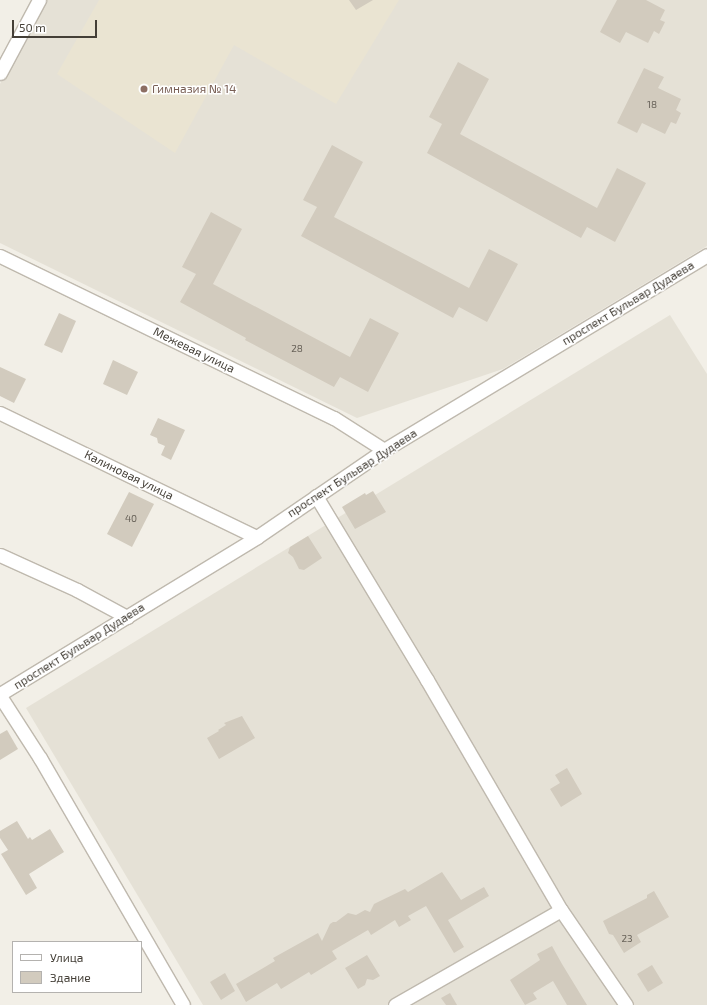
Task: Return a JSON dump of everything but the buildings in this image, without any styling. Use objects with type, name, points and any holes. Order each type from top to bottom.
[{"type":"street","points":[[0,73],[39,0]]},
{"type":"street","name":"проспект Бульвар Дудаева","points":[[0,695],[257,536],[384,450],[707,255]]},
{"type":"street","name":"Межевая улица","points":[[0,256],[334,418],[384,450]]},
{"type":"street","name":"Калиновая улица","points":[[0,413],[257,536]]},
{"type":"street","points":[[316,496],[423,674],[561,910],[626,1005]]},
{"type":"street","points":[[0,554],[77,590],[126,617]]},
{"type":"street","points":[[0,695],[40,758],[182,1005]]},
{"type":"street","points":[[395,1005],[561,910]]},
{"type":"shaded area","points":[[43,0],[707,0],[707,246],[503,369],[357,418],[0,243],[0,84]]},
{"type":"shaded area","name":"Гимназия № 14","points":[[99,0],[399,0],[336,104],[234,45],[175,153],[57,74]]},
{"type":"shaded area","points":[[670,315],[707,374],[707,1005],[203,1005],[26,708]]},
{"type":"place","name":"Гимназия № 14","points":[[144,89]]}]
